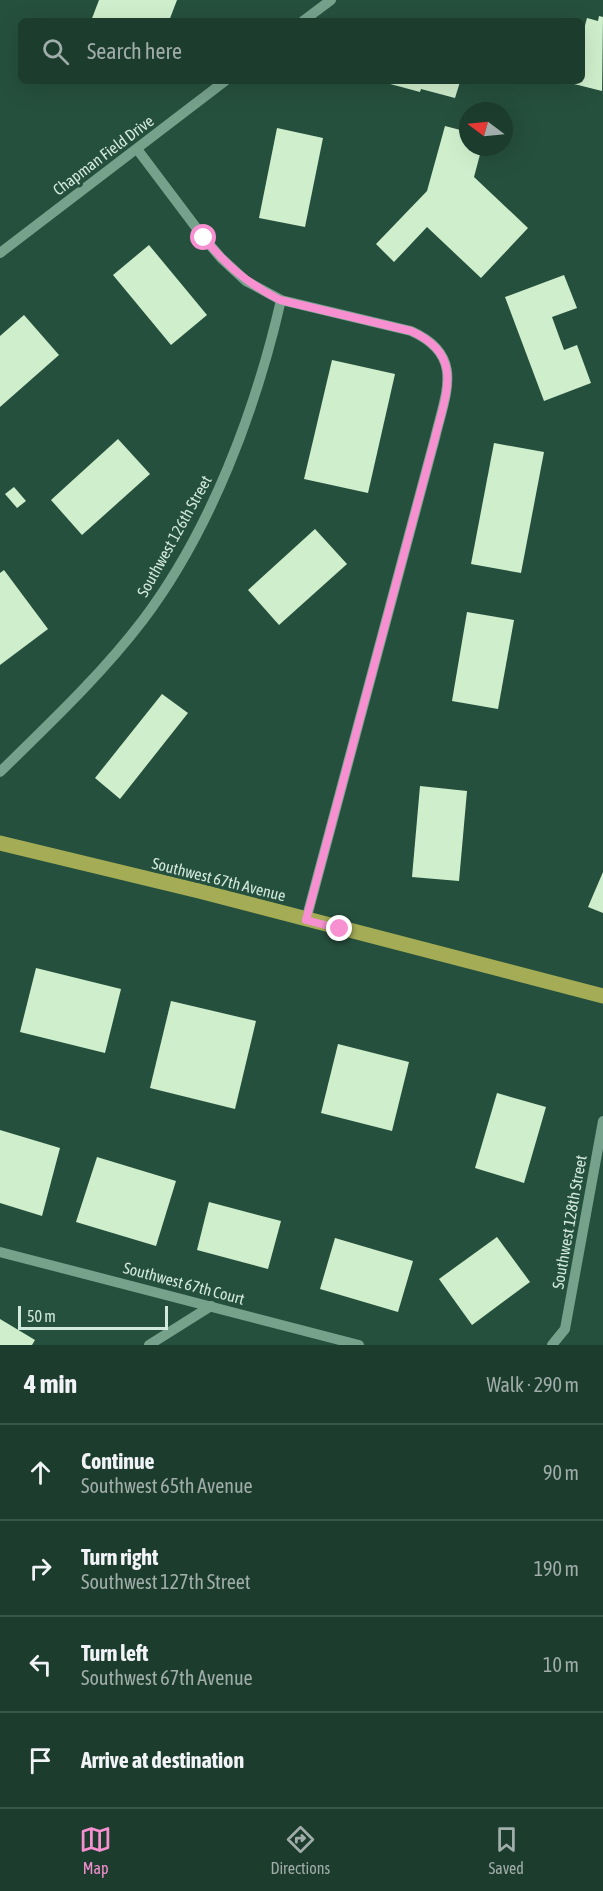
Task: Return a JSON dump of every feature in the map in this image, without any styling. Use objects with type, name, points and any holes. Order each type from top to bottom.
[{"type":"main road","name":"Southwest 67th Avenue","points":[[0,843],[603,996]]},
{"type":"street","points":[[307,18],[331,0]]},
{"type":"street","name":"Chapman Field Drive","points":[[0,253],[221,84]]},
{"type":"street","points":[[137,148],[154,174],[221,258],[246,281],[280,300],[400,328],[421,336],[438,348],[447,365],[445,396],[306,920]]},
{"type":"street","name":"Southwest 126th Street","points":[[0,772],[80,692],[143,621],[169,583],[208,510],[237,444],[260,379],[280,300]]},
{"type":"street","name":"Southwest 128th Street","points":[[552,1345],[565,1329],[603,1121]]},
{"type":"street","name":"Southwest 67th Court","points":[[0,1252],[359,1345]]},
{"type":"street","points":[[149,1345],[211,1306]]},
{"type":"building","points":[[99,0],[177,0],[170,18],[92,18]]},
{"type":"building","points":[[599,16],[603,17],[602,91],[574,84],[585,84],[587,18],[598,21]]},
{"type":"building","points":[[390,84],[459,84],[455,98],[421,89],[420,92]]},
{"type":"building","points":[[445,126],[459,130],[459,156],[480,156],[474,177],[528,228],[481,278],[427,227],[394,262],[376,244],[427,191]]},
{"type":"building","points":[[277,128],[323,138],[305,227],[259,218]]},
{"type":"building","points":[[149,245],[207,315],[171,345],[113,275]]},
{"type":"building","points":[[564,275],[577,308],[552,317],[564,350],[577,345],[591,383],[544,401],[505,297]]},
{"type":"building","points":[[24,315],[59,355],[0,407],[0,336]]},
{"type":"building","points":[[332,360],[395,374],[368,493],[304,479]]},
{"type":"building","points":[[118,439],[150,474],[82,535],[51,500]]},
{"type":"building","points":[[494,443],[544,452],[521,573],[471,564]]},
{"type":"building","points":[[14,487],[26,501],[17,508],[5,494]]},
{"type":"building","points":[[315,529],[347,564],[279,625],[248,590]]},
{"type":"building","points":[[4,570],[48,629],[0,665],[0,573]]},
{"type":"building","points":[[467,612],[514,620],[498,709],[452,701]]},
{"type":"building","points":[[162,694],[188,713],[120,799],[95,778]]},
{"type":"building","points":[[420,786],[467,791],[459,881],[412,877]]},
{"type":"building","points":[[603,872],[603,913],[588,907]]},
{"type":"building","points":[[36,968],[121,989],[105,1053],[20,1032]]},
{"type":"building","points":[[171,1001],[256,1021],[235,1109],[150,1088]]},
{"type":"building","points":[[338,1044],[409,1062],[392,1131],[321,1113]]},
{"type":"building","points":[[497,1093],[546,1107],[524,1183],[475,1168]]},
{"type":"building","points":[[0,1130],[60,1148],[42,1216],[0,1203]]},
{"type":"building","points":[[97,1157],[176,1181],[156,1246],[76,1222]]},
{"type":"building","points":[[209,1202],[281,1221],[268,1269],[197,1250]]},
{"type":"building","points":[[497,1237],[530,1282],[472,1325],[439,1279]]},
{"type":"building","points":[[335,1238],[413,1261],[398,1312],[320,1289]]},
{"type":"building","points":[[0,1319],[35,1340],[32,1345],[0,1345]]},
{"type":"route","points":[[204,238],[221,258],[246,281],[280,300],[411,331],[438,348],[447,365],[448,381],[435,438],[306,920],[340,929]]}]
